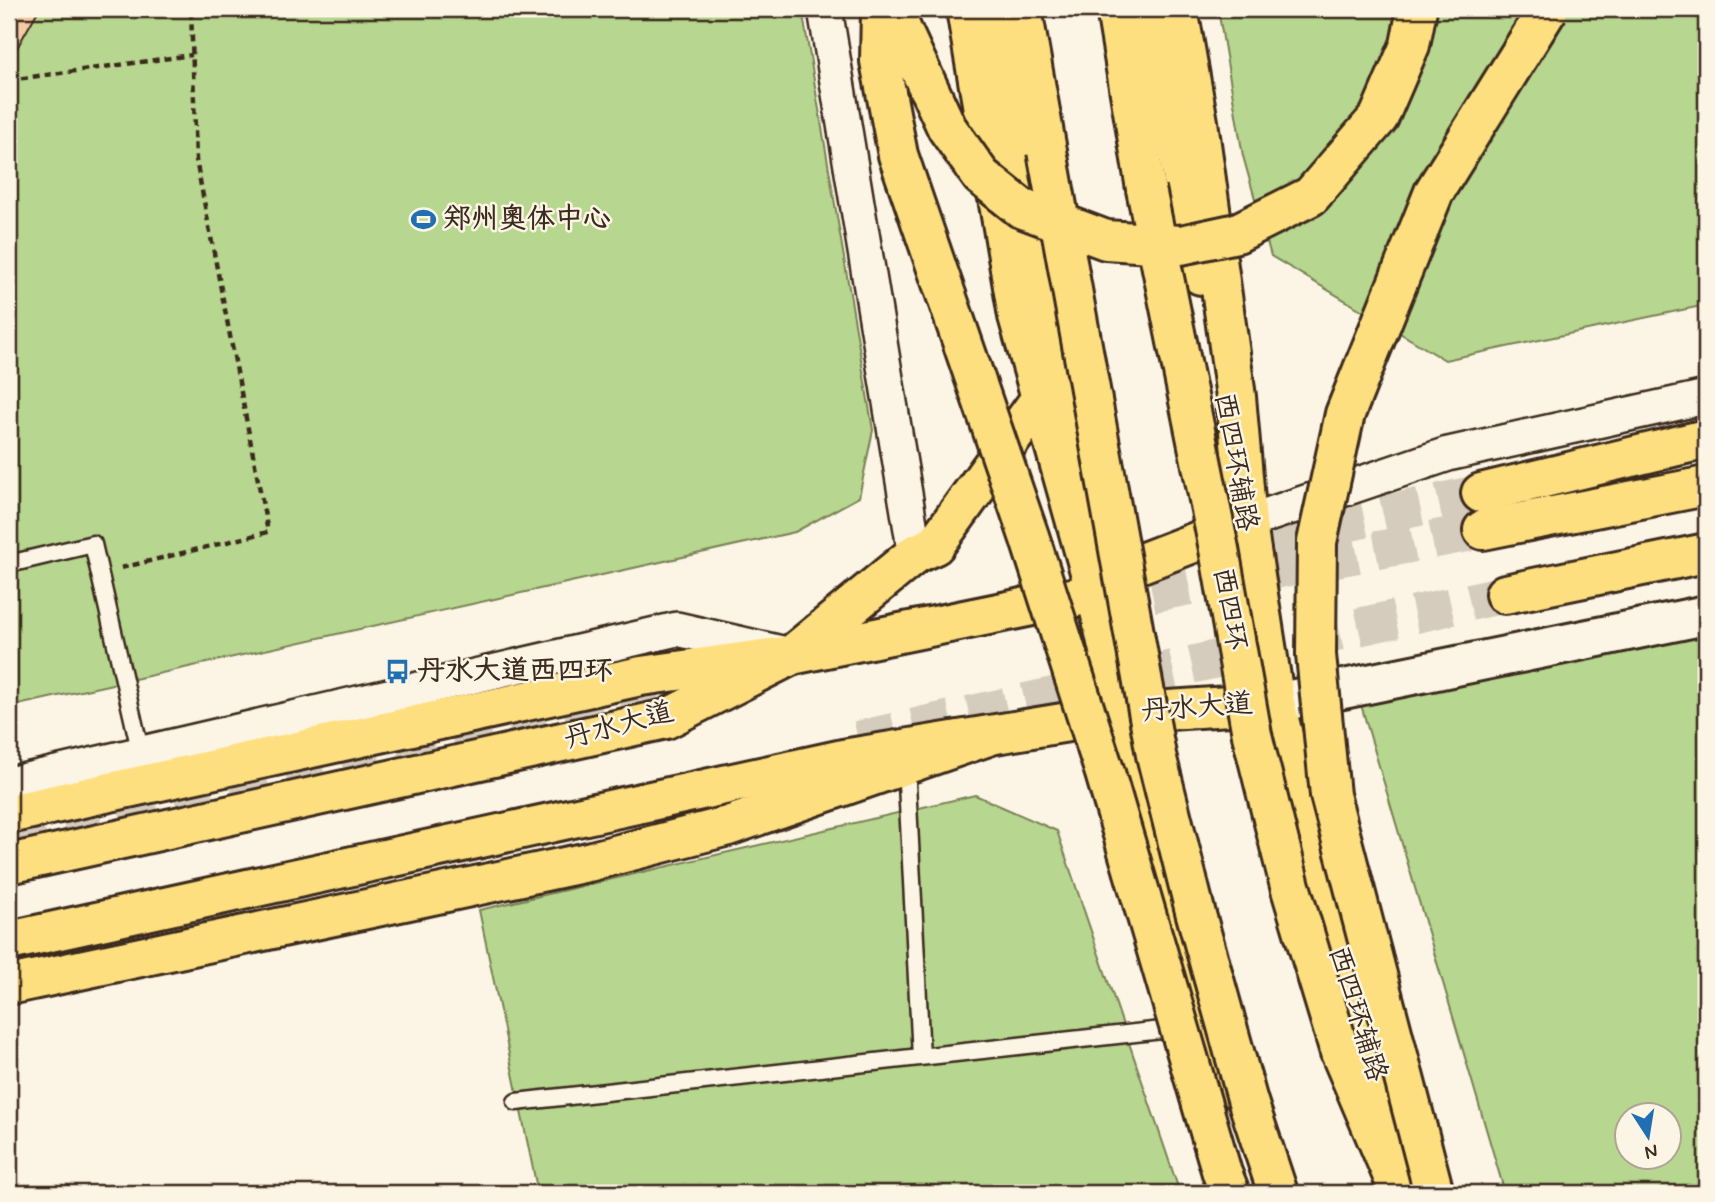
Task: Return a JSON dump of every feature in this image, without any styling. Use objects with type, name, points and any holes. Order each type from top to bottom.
[{"type":"main road","points":[[881,9],[880,61],[898,155],[1029,536],[1097,746],[1230,1193]]},
{"type":"main road","points":[[892,9],[947,128],[981,176],[1021,208],[1106,240],[1181,245],[1237,233],[1311,196],[1378,117],[1410,46],[1417,9]]},
{"type":"main road","points":[[966,9],[1018,316],[1041,398],[1109,581]]},
{"type":"main road","points":[[992,9],[1046,290],[1109,581],[1195,911],[1248,1102],[1278,1193]]},
{"type":"main road","points":[[1022,9],[1109,581],[1123,713],[1224,1126],[1247,1193]]},
{"type":"main road","name":"西四环","points":[[1116,9],[1146,189],[1219,549],[1252,735],[1290,886],[1340,1052],[1400,1193]]},
{"type":"main road","name":"西四环辅路","points":[[1151,9],[1247,522],[1275,703],[1348,997],[1414,1193]]},
{"type":"main road","points":[[1178,9],[1198,122],[1236,397],[1247,522]]},
{"type":"main road","points":[[1434,1193],[1330,795],[1316,654],[1317,542],[1345,414],[1434,192],[1548,9]]},
{"type":"main road","points":[[9,814],[641,676],[792,655],[915,554],[935,545],[1041,398]]},
{"type":"main road","points":[[1706,439],[1482,512],[1706,486]]},
{"type":"main road","name":"丹水大道","points":[[9,864],[666,719],[792,655],[1109,581],[1247,522]]},
{"type":"main road","points":[[1505,594],[1706,553]]},
{"type":"main road","name":"丹水大道","points":[[9,942],[843,759],[1123,713],[1275,703]]},
{"type":"main road","points":[[9,985],[588,862],[728,826],[991,735]]},
{"type":"street","points":[[825,9],[915,554]]},
{"type":"street","points":[[1247,522],[1448,454],[1706,397]]},
{"type":"street","points":[[1275,703],[1706,615]]},
{"type":"street","points":[[9,785],[677,629],[792,655]]},
{"type":"lane","points":[[9,564],[93,544],[141,754]]},
{"type":"lane","points":[[906,764],[921,1057]]},
{"type":"lane","points":[[516,1102],[1200,1026]]},
{"type":"path","points":[[100,573],[268,532],[195,160],[191,9]]},
{"type":"path","points":[[9,80],[192,55]]},
{"type":"green space","name":"郑州奥体中心","points":[[9,9],[802,9],[873,430],[859,497],[795,532],[9,707]]},
{"type":"green space","points":[[1218,9],[1706,9],[1706,305],[1445,360],[1271,256],[1243,156]]},
{"type":"green space","points":[[1706,630],[1706,1193],[1505,1193],[1359,698]]},
{"type":"green space","points":[[975,795],[1057,831],[1180,1193],[538,1193],[479,910]]},
{"type":"building","points":[[9,9],[39,9],[9,62]]},
{"type":"tunnel","points":[[1216,552],[1481,493]]},
{"type":"tunnel","points":[[1096,604],[1483,530]]},
{"type":"tunnel","points":[[858,740],[1505,594]]},
{"type":"tunnel","points":[[9,843],[716,681]]},
{"type":"place","name":"郑州奥体中心","points":[[423,219]]},
{"type":"place","name":"丹水大道西四环","points":[[397,671]]}]
